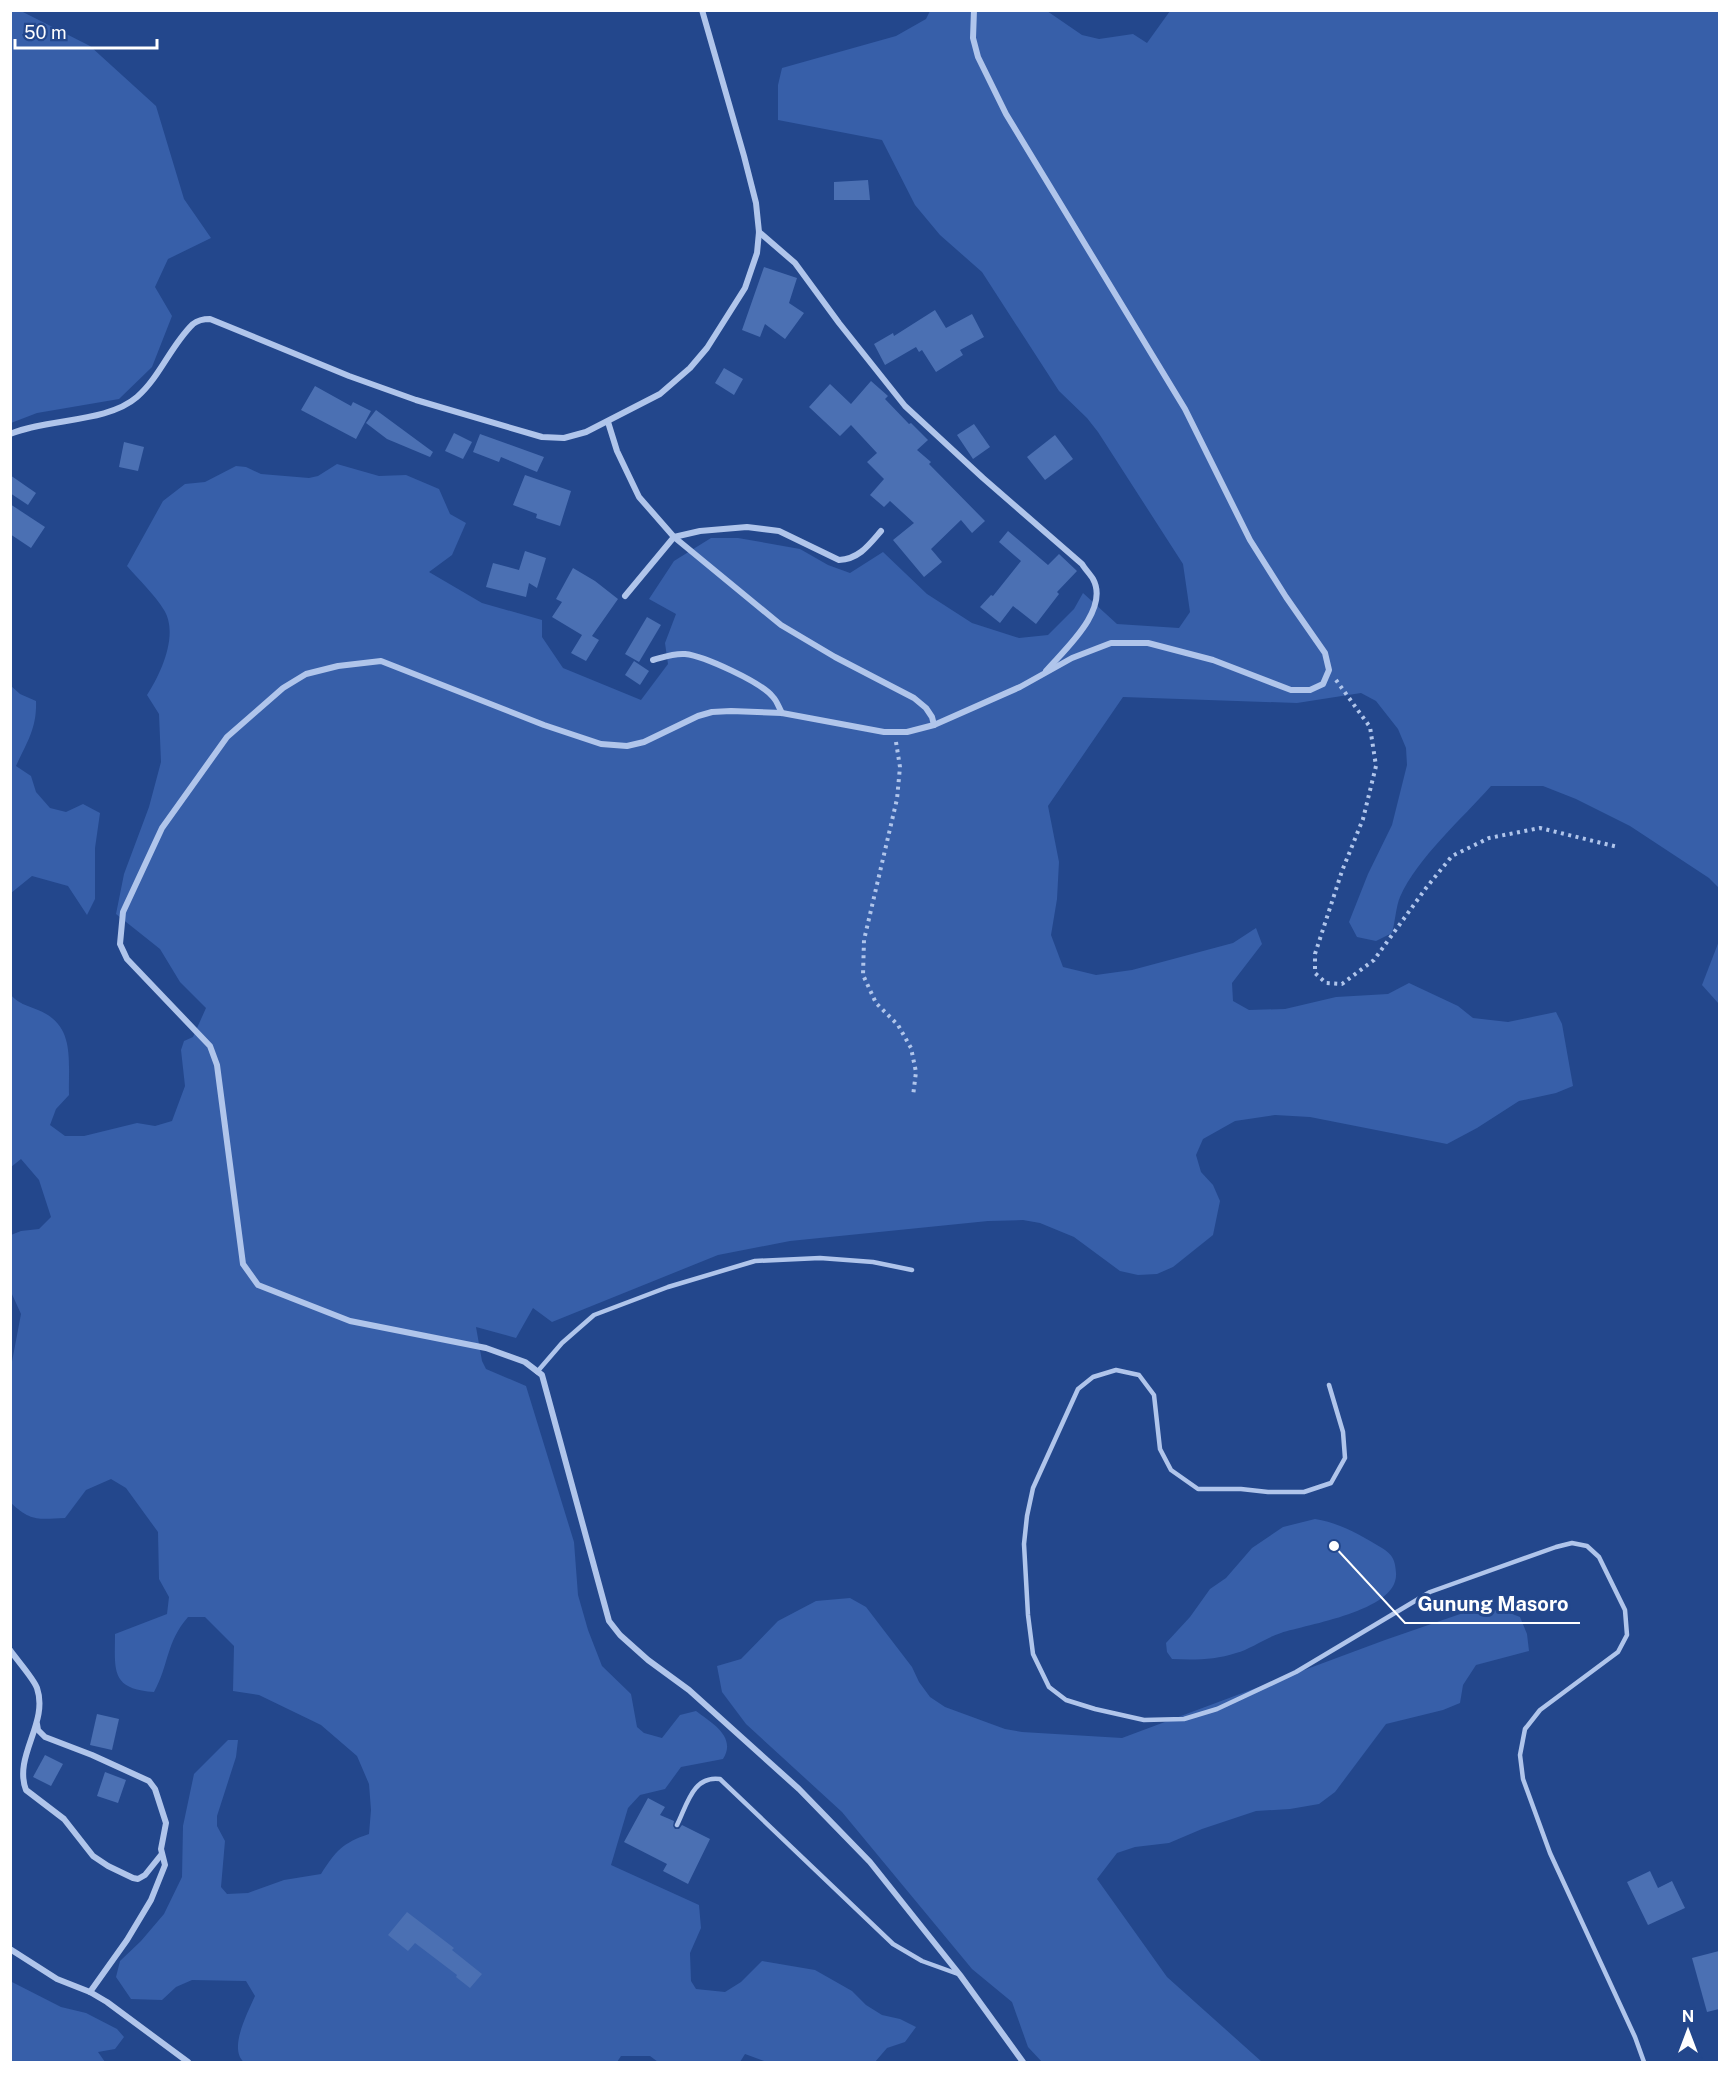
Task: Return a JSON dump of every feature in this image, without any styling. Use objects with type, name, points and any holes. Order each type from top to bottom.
[{"type":"street","points":[[10,435],[22,429],[88,416],[125,405],[147,388],[194,323],[210,319],[349,376],[428,403],[542,437],[570,436],[608,422],[660,394],[690,368],[707,348],[745,288],[757,253],[759,232],[756,203],[702,10]]},
{"type":"street","points":[[974,10],[973,39],[978,57],[1006,114],[1185,409],[1250,540],[1324,653],[1329,670],[1323,684],[1310,690],[1291,690],[1213,660],[1148,643],[1111,643],[1072,658],[1020,687],[934,725],[907,732],[895,732],[782,713],[712,712],[644,742],[627,746],[602,744],[544,725],[381,661],[338,666],[306,674],[283,688],[227,737],[162,828],[123,912],[120,944],[127,959],[210,1046],[217,1065],[243,1264],[258,1285],[350,1322],[486,1348],[525,1362],[542,1375],[609,1621],[620,1635],[648,1660],[689,1690],[799,1789],[870,1862],[960,1976],[1023,2062]]},
{"type":"street","points":[[759,232],[795,263],[905,406],[982,478],[1082,564],[1094,580],[1096,600],[1089,620],[1042,675]]},
{"type":"street","points":[[608,422],[617,452],[639,497],[674,537],[781,625],[835,657],[914,698],[926,708],[934,725]]},
{"type":"street","points":[[626,596],[674,537],[717,529],[747,527],[779,531],[833,559],[847,560],[860,554],[881,531]]},
{"type":"street","points":[[653,660],[672,654],[687,654],[721,665],[750,680],[773,696],[782,713]]},
{"type":"street","points":[[10,1650],[38,1690],[37,1724],[38,1730],[45,1737],[130,1772],[153,1785],[166,1823],[161,1855],[146,1875],[138,1879],[133,1878],[93,1856],[64,1819],[26,1790],[23,1782],[24,1760],[37,1724]]},
{"type":"street","points":[[90,1992],[127,1940],[151,1900],[165,1865],[161,1855]]},
{"type":"street","points":[[10,1949],[57,1979],[90,1992],[129,2017],[188,2062]]},
{"type":"lane","points":[[537,1372],[562,1343],[594,1314],[668,1287],[755,1261],[820,1258],[873,1262],[912,1270]]},
{"type":"lane","points":[[1329,1385],[1343,1432],[1345,1458],[1330,1483],[1304,1492],[1198,1489],[1171,1470],[1161,1449],[1155,1395],[1139,1375],[1116,1370],[1093,1377],[1078,1389],[1033,1488],[1027,1516],[1024,1544],[1033,1654],[1049,1687],[1066,1700],[1144,1720],[1184,1719],[1217,1708],[1296,1672],[1430,1592],[1556,1547],[1572,1543],[1587,1546],[1599,1557],[1625,1610],[1627,1635],[1618,1652],[1540,1710],[1525,1729],[1520,1755],[1523,1779],[1550,1853],[1635,2037],[1644,2062]]},
{"type":"lane","points":[[677,1825],[697,1784],[710,1778],[720,1779],[893,1944],[922,1961],[960,1976]]},
{"type":"path","points":[[1329,670],[1370,727],[1376,766],[1363,819],[1342,870],[1315,954],[1315,973],[1326,983],[1342,984],[1374,960],[1452,856],[1490,838],[1540,828],[1618,847]]},
{"type":"path","points":[[895,732],[900,767],[897,799],[864,940],[863,975],[876,1003],[898,1025],[911,1048],[916,1072],[913,1096]]},
{"type":"shaded area","points":[[19,10],[90,46],[156,106],[184,199],[211,238],[168,259],[155,287],[172,316],[152,367],[119,399],[37,413],[11,423],[10,11]]},
{"type":"shaded area","points":[[930,11],[1047,11],[1082,35],[1099,39],[1133,34],[1147,43],[1170,11],[1719,11],[1719,888],[1709,878],[1630,826],[1576,799],[1543,786],[1491,786],[1418,867],[1400,897],[1392,933],[1376,941],[1357,937],[1349,922],[1368,874],[1392,825],[1407,765],[1406,748],[1398,729],[1376,701],[1361,693],[1297,703],[1123,697],[1048,806],[1059,862],[1057,899],[1051,935],[1063,967],[1096,975],[1132,970],[1233,943],[1256,928],[1262,944],[1232,983],[1233,1001],[1249,1010],[1285,1009],[1336,997],[1388,994],[1409,983],[1458,1006],[1473,1018],[1508,1022],[1556,1012],[1562,1024],[1573,1086],[1556,1093],[1519,1101],[1447,1144],[1310,1117],[1275,1115],[1235,1121],[1203,1139],[1196,1155],[1201,1172],[1213,1185],[1220,1201],[1213,1235],[1173,1267],[1157,1274],[1138,1275],[1120,1271],[1074,1237],[1040,1223],[1023,1220],[988,1221],[790,1241],[718,1255],[552,1322],[533,1308],[516,1338],[476,1327],[482,1361],[486,1369],[526,1386],[574,1542],[578,1595],[588,1630],[602,1666],[631,1694],[637,1727],[644,1733],[662,1738],[680,1715],[696,1711],[721,1731],[727,1744],[727,1751],[723,1759],[681,1767],[665,1789],[640,1795],[628,1808],[611,1865],[699,1905],[701,1928],[690,1953],[691,1981],[696,1989],[725,1992],[741,1982],[762,1961],[815,1970],[852,1991],[866,2005],[882,2015],[900,2019],[916,2027],[905,2042],[887,2048],[875,2062],[767,2062],[745,2054],[740,2062],[658,2062],[650,2056],[621,2056],[617,2062],[244,2062],[238,2048],[239,2040],[244,2020],[255,1996],[246,1981],[192,1980],[176,1987],[162,2000],[131,1999],[116,1977],[120,1961],[164,1914],[182,1877],[183,1826],[194,1774],[228,1740],[238,1740],[236,1757],[217,1816],[217,1826],[225,1841],[221,1887],[227,1894],[248,1893],[284,1880],[321,1874],[340,1849],[369,1834],[371,1810],[369,1784],[357,1756],[321,1725],[259,1695],[233,1691],[234,1646],[205,1617],[188,1617],[181,1626],[154,1692],[129,1687],[122,1682],[116,1667],[115,1634],[167,1614],[169,1597],[159,1579],[158,1532],[126,1488],[111,1479],[86,1490],[65,1518],[36,1518],[24,1514],[11,1503],[11,1367],[21,1314],[11,1292],[11,1235],[21,1231],[39,1229],[51,1217],[39,1180],[21,1159],[11,1167],[10,994],[19,1002],[50,1017],[59,1025],[64,1035],[69,1057],[69,1095],[56,1109],[50,1125],[65,1136],[84,1136],[137,1123],[155,1126],[172,1121],[185,1086],[181,1050],[184,1041],[193,1037],[206,1008],[180,982],[160,949],[116,914],[124,874],[149,807],[161,762],[159,714],[147,695],[158,676],[166,654],[170,630],[164,610],[127,566],[163,501],[185,484],[205,482],[236,466],[246,467],[261,474],[309,478],[318,476],[337,464],[379,476],[406,475],[439,489],[450,514],[466,523],[452,555],[429,572],[482,603],[542,620],[542,637],[563,668],[641,700],[668,664],[665,643],[676,614],[649,599],[674,561],[711,538],[738,538],[800,549],[828,565],[850,573],[883,552],[927,594],[972,623],[1019,638],[1048,635],[1074,609],[1083,593],[1117,624],[1179,628],[1190,612],[1183,564],[1098,432],[1059,391],[982,272],[940,235],[915,205],[882,140],[778,120],[778,85],[782,68],[896,36],[926,19]]},
{"type":"shaded area","points":[[11,686],[20,694],[36,701],[33,727],[16,766],[31,776],[36,792],[50,808],[66,812],[83,804],[100,813],[95,848],[95,899],[87,915],[68,886],[32,876],[11,893]]},
{"type":"shaded area","points":[[1719,941],[1719,1004],[1702,985]]},
{"type":"shaded area","points":[[1315,1519],[1350,1530],[1382,1548],[1391,1556],[1396,1573],[1393,1586],[1383,1597],[1350,1614],[1281,1633],[1228,1655],[1204,1659],[1172,1659],[1167,1652],[1166,1643],[1190,1617],[1210,1589],[1226,1578],[1252,1548],[1283,1527]]},
{"type":"shaded area","points":[[850,1598],[866,1607],[912,1667],[930,1697],[945,1707],[1005,1729],[1022,1732],[1122,1738],[1466,1612],[1502,1610],[1520,1617],[1527,1634],[1529,1651],[1476,1665],[1463,1685],[1460,1703],[1443,1710],[1386,1724],[1335,1792],[1319,1804],[1256,1811],[1169,1843],[1135,1847],[1117,1853],[1097,1879],[1167,1977],[1262,2062],[1042,2062],[1028,2047],[1012,2002],[972,1969],[842,1812],[746,1724],[722,1692],[717,1666],[741,1659],[778,1621],[816,1601]]},
{"type":"shaded area","points":[[10,1981],[61,2007],[86,2013],[117,2029],[124,2037],[115,2049],[98,2052],[105,2062],[11,2062]]},
{"type":"building","points":[[868,180],[870,200],[834,200],[834,182]]},
{"type":"building","points":[[764,267],[797,278],[789,303],[804,313],[785,339],[765,324],[760,337],[742,330]]},
{"type":"building","points":[[935,310],[946,328],[972,314],[984,337],[960,350],[963,355],[936,372],[922,350],[919,352],[916,347],[885,365],[874,344],[893,333],[894,336]]},
{"type":"building","points":[[724,368],[743,379],[734,395],[715,383]]},
{"type":"building","points":[[871,381],[888,396],[885,399],[909,424],[911,423],[928,440],[917,450],[931,462],[929,464],[985,521],[972,533],[961,520],[931,549],[942,562],[924,577],[893,540],[914,523],[890,501],[884,507],[870,495],[884,479],[867,462],[877,453],[851,425],[840,436],[809,407],[830,384],[851,404]]},
{"type":"building","points":[[315,386],[351,406],[353,402],[371,411],[356,439],[301,410]]},
{"type":"building","points":[[376,410],[433,452],[430,457],[387,439],[366,423]]},
{"type":"building","points":[[974,424],[990,447],[973,459],[957,435]]},
{"type":"building","points":[[454,433],[472,442],[463,459],[445,451]]},
{"type":"building","points":[[480,434],[544,457],[537,472],[501,457],[499,462],[473,452]]},
{"type":"building","points":[[1055,435],[1073,459],[1045,480],[1027,457]]},
{"type":"building","points":[[124,442],[144,447],[138,471],[119,467]]},
{"type":"building","points":[[10,475],[36,493],[28,505],[10,493]]},
{"type":"building","points":[[525,475],[571,491],[560,526],[536,518],[537,514],[513,505]]},
{"type":"building","points":[[10,504],[45,527],[31,548],[10,534]]},
{"type":"building","points":[[1008,531],[1048,565],[1059,554],[1077,571],[1057,592],[1059,594],[1036,624],[1013,606],[1000,623],[980,607],[991,595],[993,596],[1021,561],[999,542]]},
{"type":"building","points":[[525,551],[546,558],[537,588],[529,583],[526,597],[486,587],[493,563],[519,570]]},
{"type":"building","points":[[573,568],[618,599],[592,636],[599,640],[586,661],[571,653],[582,635],[552,617],[562,602],[556,599]]},
{"type":"building","points":[[647,617],[661,625],[639,662],[625,654]]},
{"type":"building","points":[[634,661],[649,671],[640,685],[625,675]]},
{"type":"building","points":[[97,1714],[119,1719],[112,1750],[90,1745]]},
{"type":"building","points":[[45,1755],[63,1764],[51,1786],[33,1777]]},
{"type":"building","points":[[105,1772],[126,1780],[118,1803],[97,1796]]},
{"type":"building","points":[[648,1798],[665,1807],[660,1815],[674,1821],[675,1829],[679,1829],[682,1825],[710,1839],[688,1884],[663,1871],[667,1864],[624,1842]]},
{"type":"building","points":[[1650,1871],[1658,1888],[1672,1881],[1685,1908],[1648,1925],[1627,1882]]},
{"type":"building","points":[[407,1912],[454,1948],[452,1950],[482,1974],[470,1988],[456,1977],[457,1975],[415,1943],[408,1951],[388,1935]]},
{"type":"building","points":[[1719,1951],[1719,2009],[1707,2012],[1692,1958]]},
{"type":"place","name":"Gunung Masoro","points":[[1334,1546]]}]
